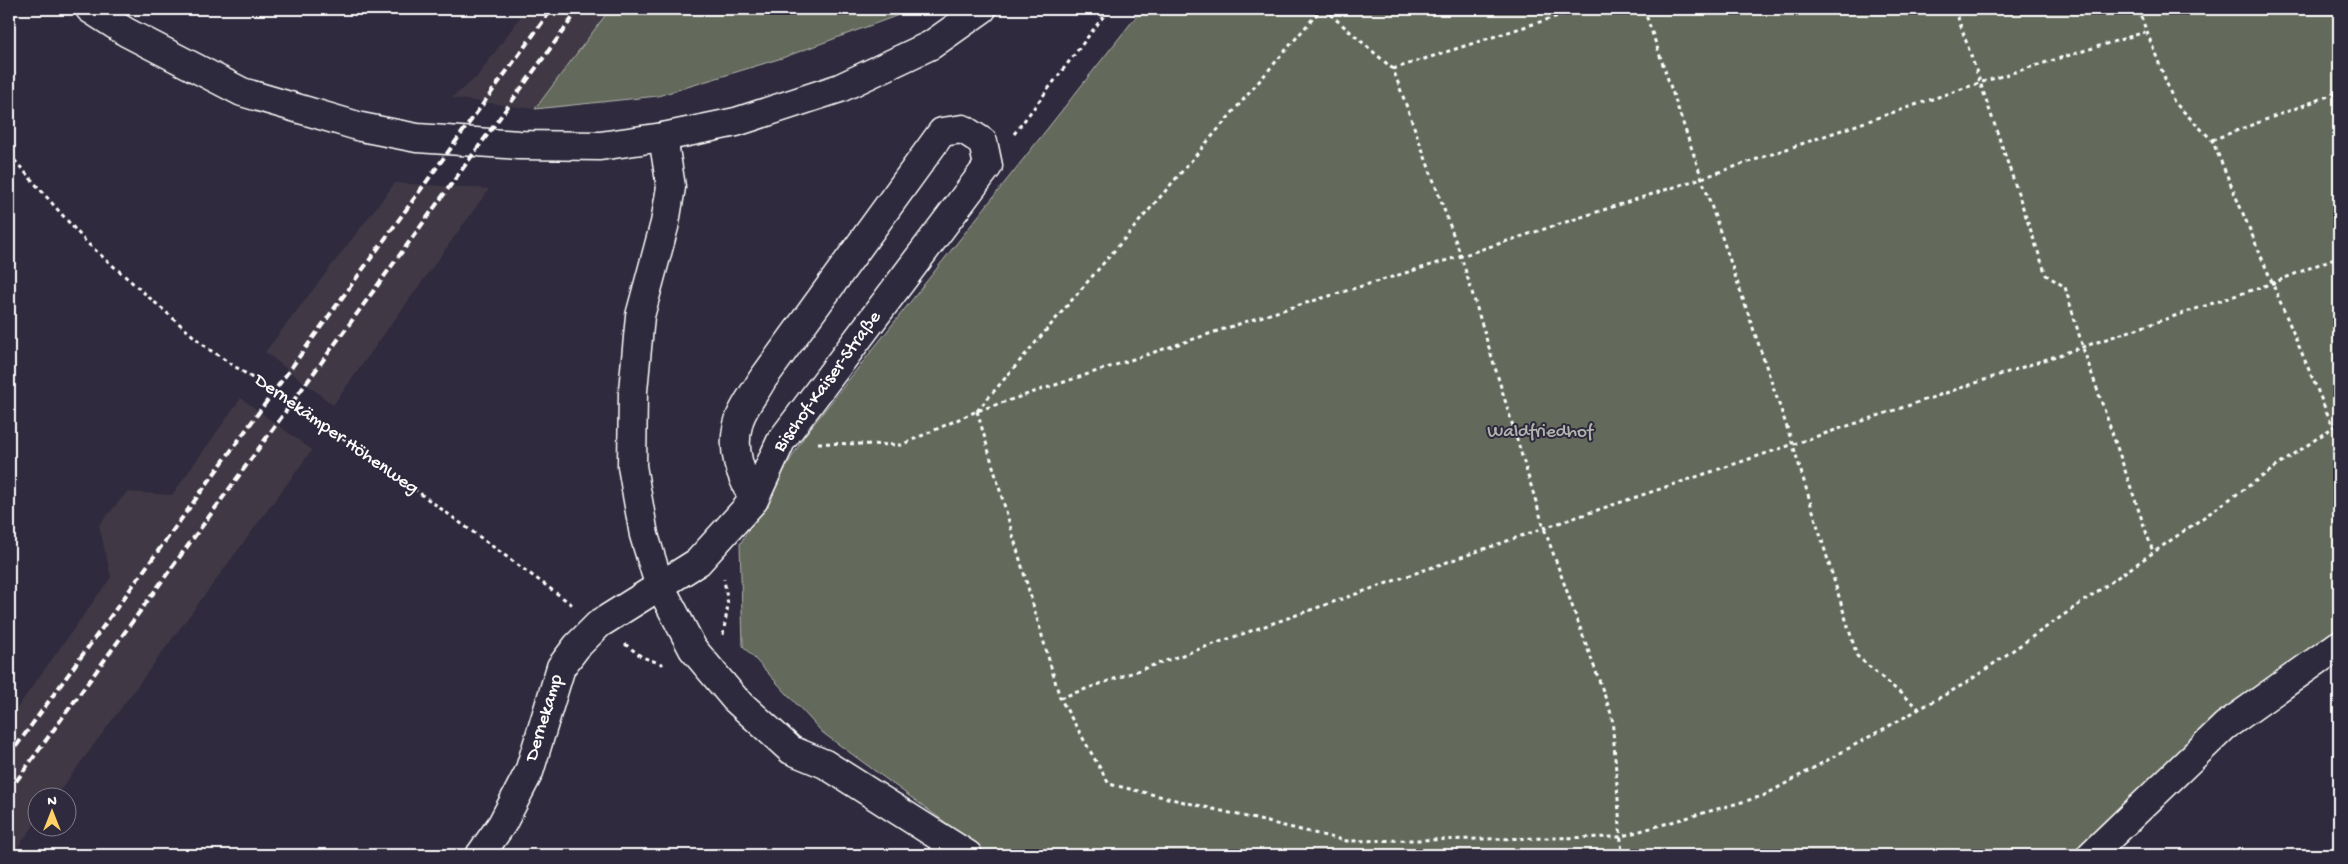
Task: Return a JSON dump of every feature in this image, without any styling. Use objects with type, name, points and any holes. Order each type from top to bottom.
[{"type":"street","points":[[90,9],[126,32],[242,92],[361,127],[416,138],[519,145],[600,146],[663,137],[736,122],[840,88],[931,45],[982,9]]},
{"type":"street","points":[[754,500],[740,473],[736,453],[739,421],[762,380],[942,132],[963,129],[983,142],[988,166]]},
{"type":"street","points":[[663,137],[671,187],[665,223],[640,316],[633,391],[632,466],[644,535],[659,584],[693,649],[735,699],[791,750],[825,764],[968,855]]},
{"type":"street","name":"Bischof-Kaiser-Straße","points":[[659,584],[698,562],[754,500],[781,441],[988,166]]},
{"type":"street","name":"Dernekamp","points":[[480,855],[502,824],[528,772],[561,667],[577,646],[599,624],[659,584]]},
{"type":"street","points":[[2091,855],[2225,726],[2339,645]]},
{"type":"path","points":[[988,166],[1021,126],[1108,9]]},
{"type":"path","points":[[977,411],[1323,9],[1392,69],[1461,256],[1544,528],[1612,716],[1619,837],[1622,855]]},
{"type":"path","points":[[1392,69],[1580,9]]},
{"type":"path","points":[[1644,9],[1793,445],[1857,656],[1919,709]]},
{"type":"path","points":[[1955,9],[2046,275],[2065,287],[2083,348],[2153,552]]},
{"type":"path","points":[[2138,9],[2145,32],[2174,102],[2212,140],[2333,426]]},
{"type":"path","points":[[781,441],[901,445],[977,411],[1260,317],[1461,256],[1702,178],[1979,83],[2145,32]]},
{"type":"path","points":[[2212,140],[2339,92]]},
{"type":"path","name":"Dernekämper Höhenweg","points":[[9,154],[87,243],[207,348],[358,448],[642,657],[662,664],[723,635],[728,606],[719,539]]},
{"type":"path","points":[[1060,698],[1544,528],[2273,283],[2339,256]]},
{"type":"path","points":[[977,411],[1060,698],[1109,784],[1347,841],[1619,837],[1763,796],[1966,683],[2339,423]]},
{"type":"shaded area","points":[[526,9],[610,9],[535,109],[451,98],[477,77]]},
{"type":"shaded area","points":[[395,183],[489,189],[333,405],[265,352]]},
{"type":"shaded area","points":[[241,398],[312,450],[63,786],[28,786],[28,833],[12,855],[9,855],[9,719],[111,577],[99,525],[127,492],[172,495]]},
{"type":"green space","points":[[610,9],[915,9],[782,58],[658,96],[535,109]]},
{"type":"green space","name":"Waldfriedhof","points":[[1142,9],[2339,9],[2339,633],[2215,721],[2075,855],[990,855],[823,733],[743,646],[740,544],[805,435]]},
{"type":"railway","points":[[9,756],[552,9]]},
{"type":"railway","points":[[9,791],[579,9]]}]
